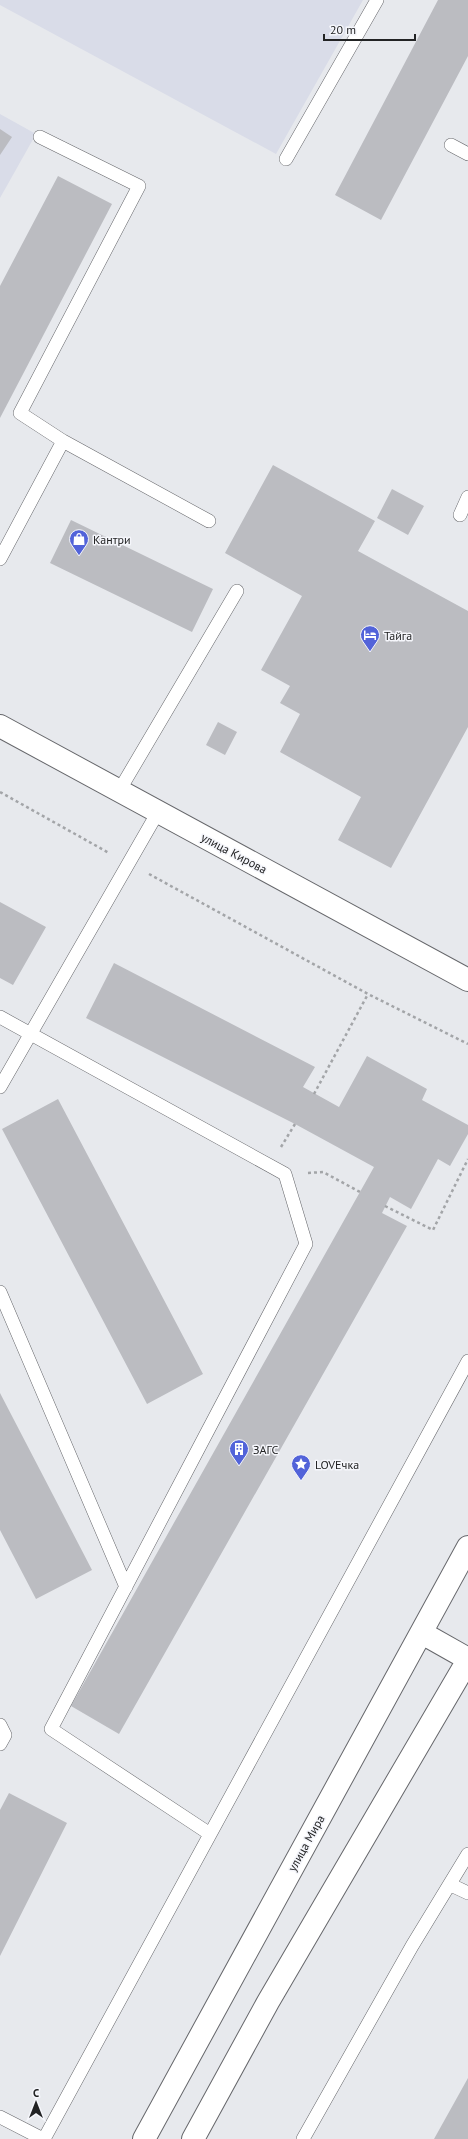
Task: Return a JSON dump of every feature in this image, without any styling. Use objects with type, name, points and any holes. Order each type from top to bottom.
[{"type":"main road","name":"улица Кирова","points":[[0,726],[468,980]]},
{"type":"main road","name":"улица Мира","points":[[144,2139],[468,1547]]},
{"type":"main road","points":[[193,2139],[268,2002],[468,1659],[422,1633]]},
{"type":"lane","points":[[286,159],[377,0]]},
{"type":"lane","points":[[40,137],[139,186],[20,412],[63,441],[209,521]]},
{"type":"lane","points":[[451,145],[468,154]]},
{"type":"lane","points":[[0,560],[63,441]]},
{"type":"lane","points":[[460,515],[468,497]]},
{"type":"lane","points":[[119,791],[237,591]]},
{"type":"lane","points":[[0,1087],[158,812]]},
{"type":"lane","points":[[0,1017],[285,1174],[306,1244],[51,1729],[210,1834]]},
{"type":"lane","points":[[0,1292],[126,1587]]},
{"type":"lane","points":[[0,2116],[43,2139],[468,1361]]},
{"type":"lane","points":[[0,1725],[5,1735],[0,1744]]},
{"type":"lane","points":[[303,2139],[412,1946],[468,1854]]},
{"type":"lane","points":[[451,1884],[468,1893]]},
{"type":"path","points":[[0,792],[368,994],[468,1044]]},
{"type":"path","points":[[314,1094],[368,994]]},
{"type":"path","points":[[385,1206],[433,1230],[468,1160]]},
{"type":"path","points":[[285,1174],[323,1172],[360,1192]]},
{"type":"shaded area","points":[[0,0],[363,0],[276,154],[0,5]]},
{"type":"shaded area","points":[[0,114],[36,134],[0,198]]},
{"type":"building","points":[[438,0],[468,0],[468,56],[381,220],[335,195]]},
{"type":"building","points":[[0,129],[12,137],[0,155]]},
{"type":"building","points":[[58,176],[112,204],[0,418],[0,286]]},
{"type":"building","name":"Тайга","points":[[273,465],[375,521],[358,551],[468,611],[468,727],[391,868],[338,840],[361,797],[280,752],[300,714],[280,703],[290,686],[261,670],[302,596],[225,553]]},
{"type":"building","points":[[392,489],[424,506],[408,535],[377,518]]},
{"type":"building","points":[[71,520],[213,589],[192,632],[50,563]]},
{"type":"building","points":[[218,722],[237,732],[225,755],[206,745]]},
{"type":"building","points":[[0,902],[46,927],[13,985],[0,978]]},
{"type":"building","points":[[114,963],[315,1067],[303,1087],[339,1107],[367,1056],[427,1089],[422,1100],[468,1125],[468,1134],[450,1166],[438,1159],[411,1209],[390,1197],[382,1213],[407,1226],[119,1734],[71,1706],[374,1167],[295,1124],[86,1018]]},
{"type":"building","points":[[58,1099],[203,1374],[147,1404],[2,1129]]},
{"type":"building","points":[[0,1393],[92,1570],[36,1599],[0,1530]]},
{"type":"building","points":[[9,1793],[67,1823],[0,1956],[0,1810]]},
{"type":"building","points":[[468,2078],[468,2139],[434,2139]]},
{"type":"place","name":"Кантри","points":[[79,556]]},
{"type":"place","name":"Тайга","points":[[370,652]]},
{"type":"place","name":"ЗАГС","points":[[239,1466]]},
{"type":"place","name":"LOVEчка","points":[[301,1481]]}]
